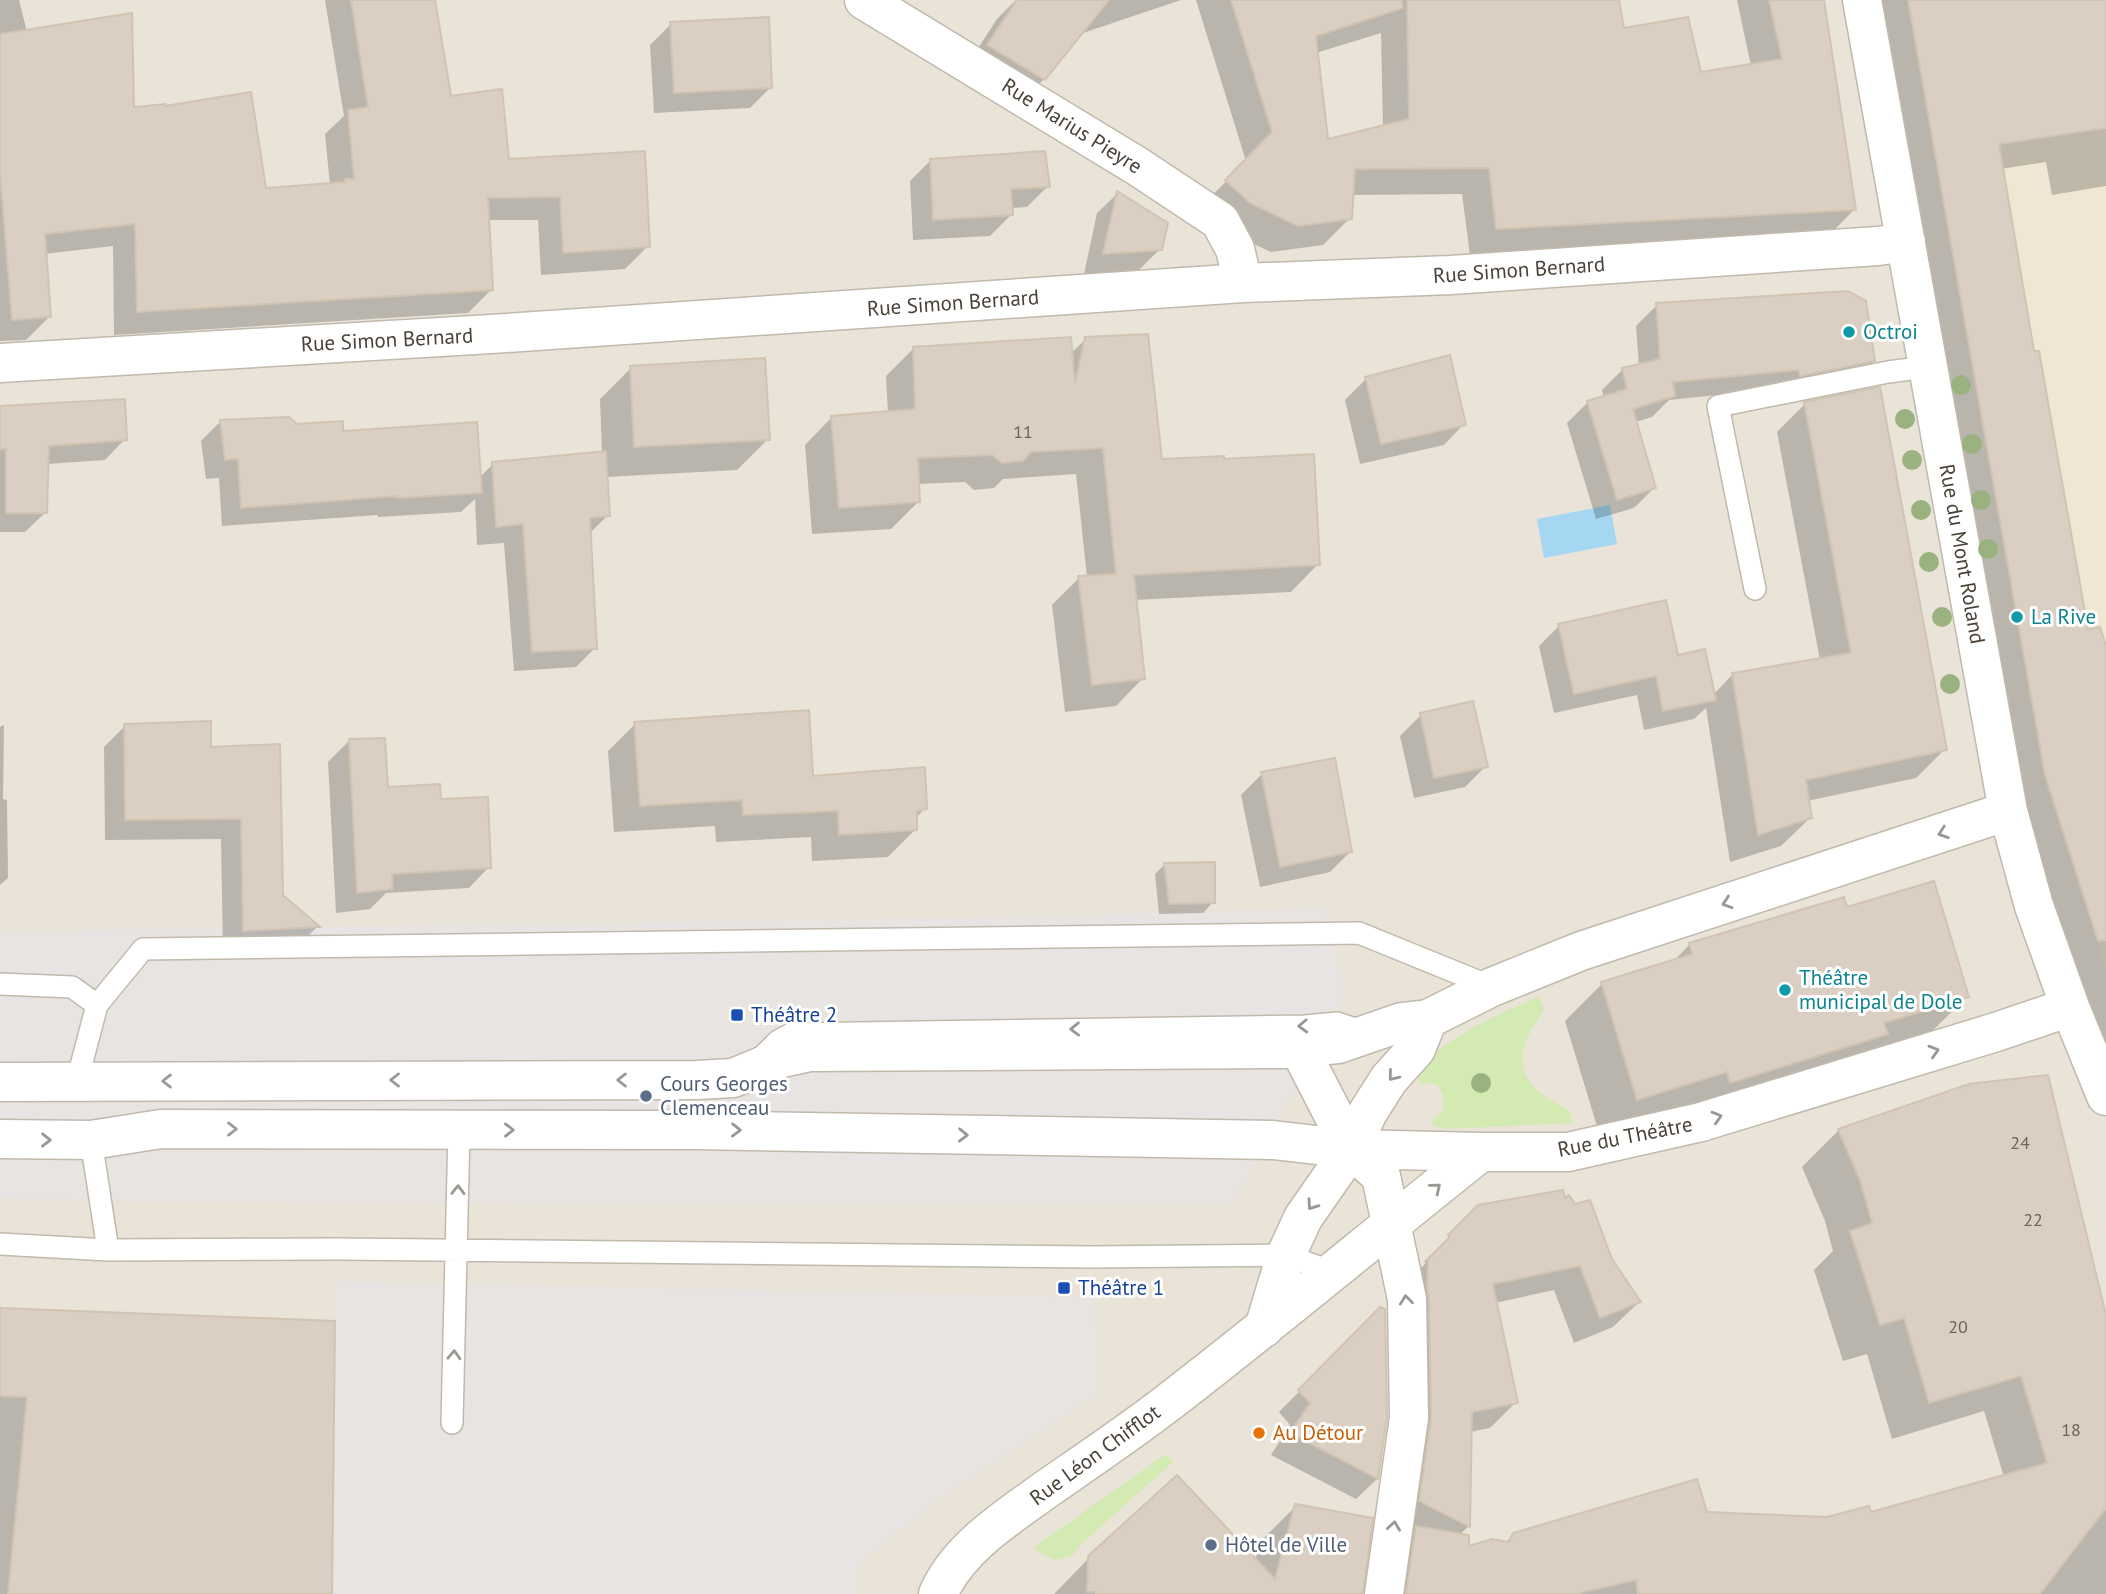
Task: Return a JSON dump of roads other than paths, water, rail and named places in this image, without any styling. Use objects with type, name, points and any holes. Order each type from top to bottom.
[{"type":"street","name":"Rue Marius Pieyre","points":[[864,0],[1127,160],[1220,221],[1235,249],[1243,283]]},
{"type":"street","name":"Rue du Mont Roland","points":[[1862,0],[2008,811],[2034,906],[2070,1007],[2106,1096]]},
{"type":"street","name":"Rue Simon Bernard","points":[[0,363],[491,334],[1243,283],[1451,275],[1906,242]]},
{"type":"street","points":[[0,1082],[697,1080],[733,1078],[782,1058],[810,1052],[1299,1048],[1338,1044],[1402,1022],[1428,1019],[1492,987],[1581,951],[2008,811]]},
{"type":"street","name":"Rue du Théâtre","points":[[1352,1149],[1481,1153],[1568,1152],[1701,1122],[2070,1007]]},
{"type":"street","points":[[1264,1328],[1286,1255],[1303,1218],[1352,1149],[1375,1101],[1416,1049],[1428,1019]]},
{"type":"street","points":[[1299,1048],[1352,1149],[1381,1176],[1407,1299],[1409,1418],[1384,1594]]},
{"type":"street","points":[[0,1139],[91,1140],[161,1129],[697,1130],[1273,1140],[1352,1149]]},
{"type":"street","points":[[1391,1225],[1481,1153]]},
{"type":"street","name":"Rue Léon Chifflot","points":[[938,1594],[959,1562],[981,1539],[1163,1407],[1391,1225]]},
{"type":"lane","points":[[1755,589],[1718,406],[1888,372],[1927,367]]},
{"type":"lane","points":[[77,1081],[97,1004],[144,950],[1359,933],[1492,987]]},
{"type":"lane","points":[[0,985],[72,987],[97,1004]]},
{"type":"lane","points":[[747,1074],[778,1041],[791,1034],[1305,1026],[1336,1023],[1369,1034]]},
{"type":"lane","points":[[452,1423],[459,1130]]},
{"type":"lane","points":[[91,1140],[108,1250]]},
{"type":"lane","points":[[0,1244],[108,1250],[1092,1257],[1286,1255],[1333,1272]]},
{"type":"water","points":[[1610,505],[1617,544],[1544,558],[1537,519]]},
{"type":"place","name":"Octroi","points":[[1849,332]]},
{"type":"place","name":"La Rive","points":[[2017,617]]},
{"type":"place","name":"Théâtre municipal de Dole","points":[[1785,990]]},
{"type":"place","name":"Théâtre 2","points":[[737,1015]]},
{"type":"place","name":"Cours Georges Clemenceau","points":[[646,1096]]},
{"type":"place","name":"Théâtre 1","points":[[1064,1288]]},
{"type":"place","name":"Au Détour","points":[[1259,1433]]},
{"type":"place","name":"Hôtel de Ville","points":[[1211,1545]]}]
